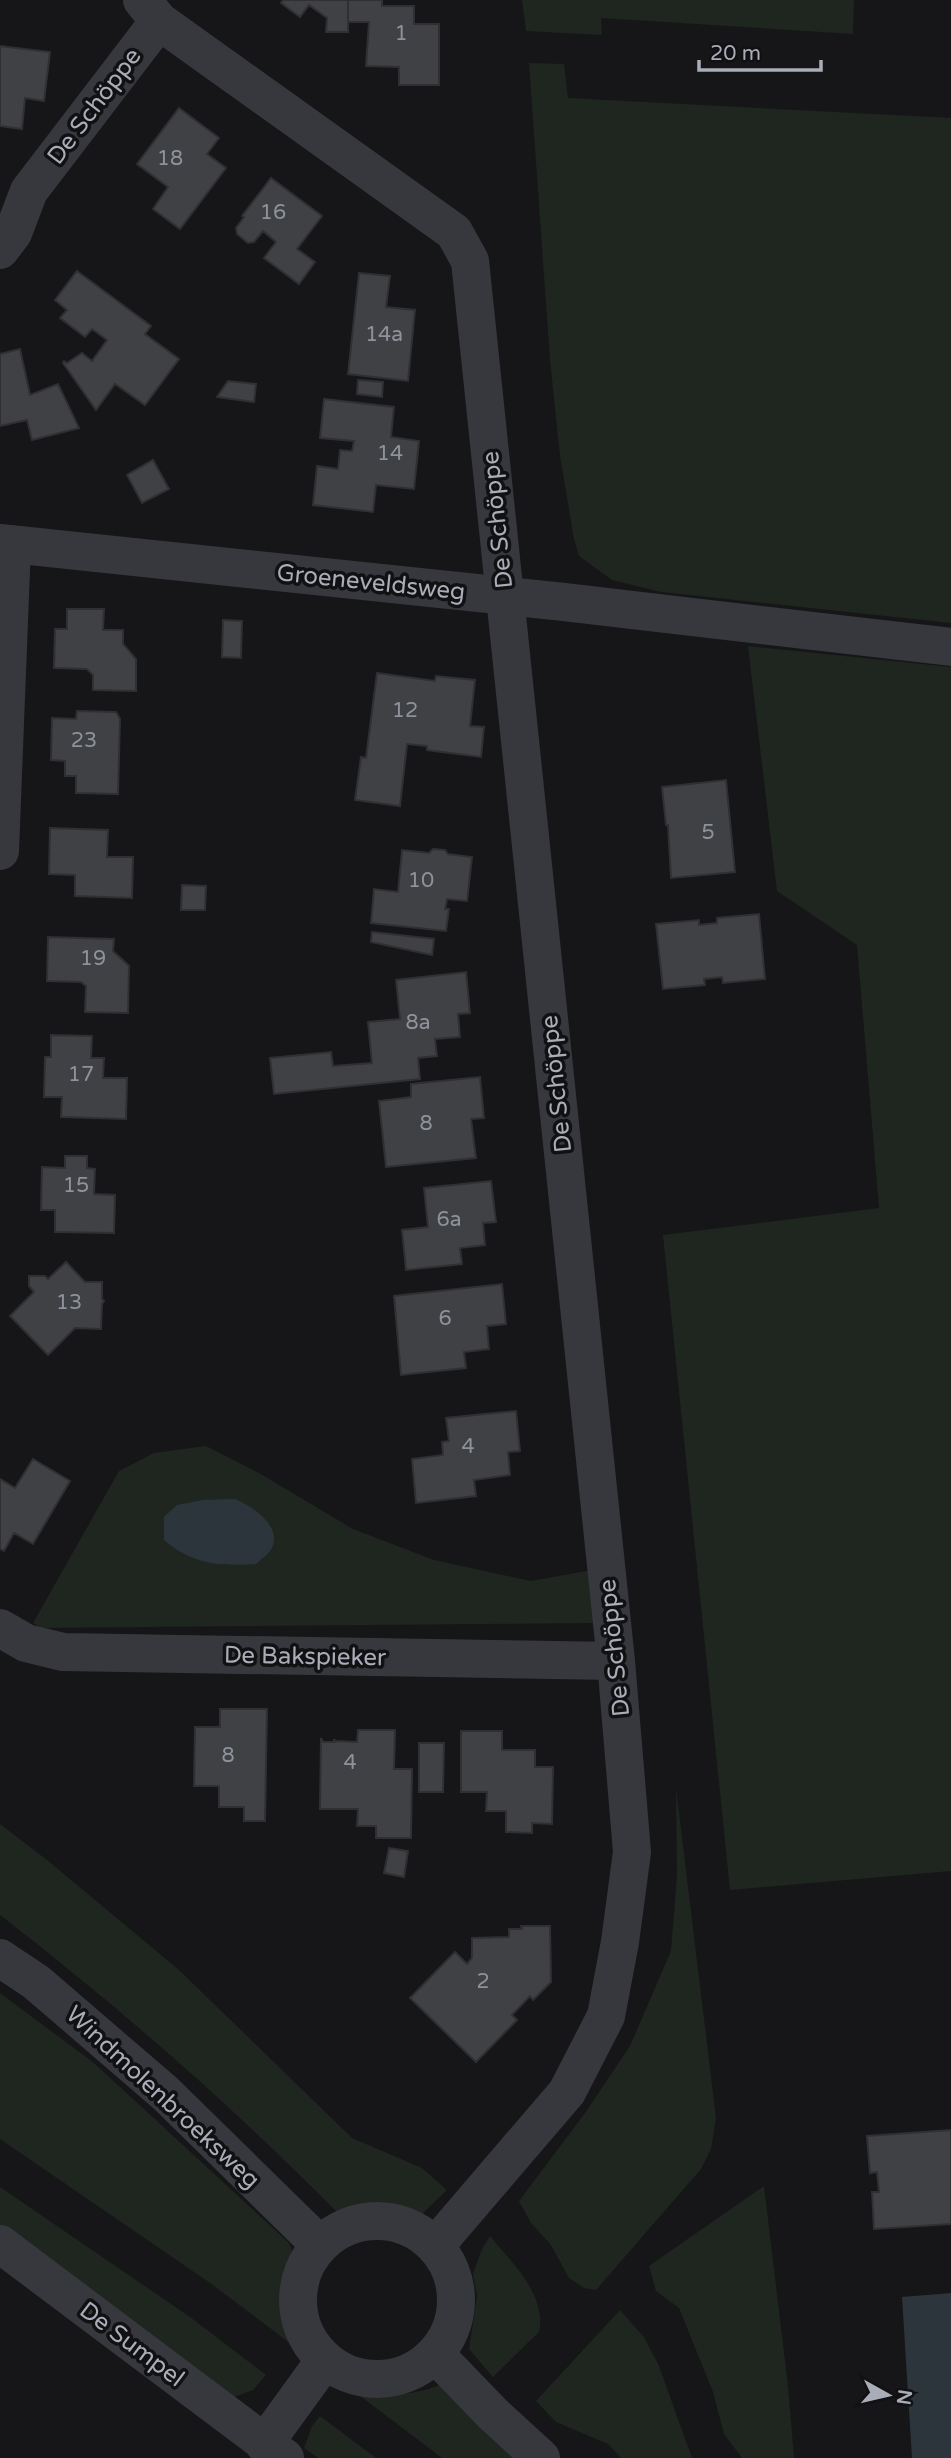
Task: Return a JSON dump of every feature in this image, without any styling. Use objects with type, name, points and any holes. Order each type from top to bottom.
[{"type":"street","name":"De Schöppe","points":[[0,250],[13,233],[15,189],[150,10],[454,232],[471,261],[616,1661],[632,1852],[620,1942],[606,2016],[567,2092],[436,2245]]},
{"type":"street","name":"Groeneveldsweg","points":[[6,544],[505,596],[951,647]]},
{"type":"street","points":[[0,851],[6,544]]},
{"type":"street","name":"De Bakspieker","points":[[0,1628],[26,1643],[63,1652],[616,1661]]},
{"type":"street","name":"Windmolenbroeksweg","points":[[0,1958],[36,1982],[165,2094],[319,2244]]},
{"type":"street","points":[[373,2219],[411,2227],[436,2245],[452,2269],[457,2298],[453,2328],[436,2355],[408,2374],[383,2380],[350,2375],[325,2360],[309,2342],[298,2313],[301,2276],[319,2244],[346,2226],[373,2219]]},
{"type":"street","name":"De Sumpel","points":[[0,2244],[274,2451],[325,2360]]},
{"type":"street","points":[[436,2355],[541,2458]]},
{"type":"shaded area","points":[[522,0],[854,0],[853,34],[601,18],[602,35],[526,31]]},
{"type":"shaded area","points":[[529,63],[564,64],[568,98],[951,118],[951,623],[661,592],[612,580],[579,556],[560,456],[550,360]]},
{"type":"shaded area","points":[[748,646],[951,667],[951,1871],[730,1890],[663,1235],[879,1208],[857,945],[777,891]]},
{"type":"shaded area","points":[[206,1446],[259,1473],[353,1529],[434,1560],[531,1581],[592,1570],[596,1623],[42,1628],[33,1623],[119,1471],[154,1453]]},
{"type":"shaded area","points":[[235,1499],[264,1518],[273,1532],[272,1548],[256,1564],[207,1562],[185,1555],[164,1540],[164,1517],[177,1505],[203,1500]]},
{"type":"shaded area","points":[[676,1788],[716,2118],[711,2149],[701,2169],[596,2290],[584,2288],[569,2278],[551,2245],[531,2223],[519,2201],[585,2113],[630,2046],[671,1951],[677,1875]]},
{"type":"shaded area","points":[[0,1824],[179,1970],[352,2138],[422,2168],[447,2190],[420,2216],[379,2207],[358,2207],[337,2212],[256,2133],[173,2058],[88,1985],[0,1915]]},
{"type":"shaded area","points":[[0,1993],[94,2063],[288,2242],[294,2259],[289,2318],[295,2336],[308,2357],[213,2285],[0,2139]]},
{"type":"shaded area","points":[[764,2186],[794,2458],[742,2458],[724,2434],[713,2392],[679,2308],[656,2291],[649,2266]]},
{"type":"shaded area","points":[[0,2187],[190,2317],[266,2375],[253,2390],[234,2397],[0,2225]]},
{"type":"shaded area","points":[[490,2236],[526,2280],[538,2305],[540,2318],[539,2332],[493,2377],[469,2349],[477,2296],[473,2274]]},
{"type":"shaded area","points":[[951,2293],[951,2458],[912,2458],[902,2297]]},
{"type":"shaded area","points":[[620,2310],[644,2337],[659,2366],[692,2458],[621,2458],[608,2444],[556,2422],[536,2401]]},
{"type":"shaded area","points":[[443,2384],[519,2458],[442,2458],[347,2386],[395,2394]]},
{"type":"shaded area","points":[[320,2416],[376,2458],[318,2458],[304,2448],[312,2426]]},
{"type":"building","points":[[283,0],[348,0],[348,32],[326,32],[327,18],[309,5],[300,17],[281,3]]},
{"type":"building","points":[[348,0],[382,0],[382,6],[414,6],[414,24],[439,24],[439,85],[399,85],[399,67],[366,66],[369,22],[348,22]]},
{"type":"building","points":[[0,46],[50,52],[44,101],[25,98],[22,129],[0,126]]},
{"type":"building","points":[[179,108],[219,138],[207,154],[226,168],[180,229],[153,209],[168,187],[137,164]]},
{"type":"building","points":[[271,178],[322,216],[297,249],[315,262],[299,284],[264,258],[276,242],[263,231],[254,242],[248,243],[237,234],[236,228],[244,217],[242,216]]},
{"type":"building","points":[[77,271],[151,326],[145,334],[179,359],[145,405],[115,384],[96,410],[63,363],[82,353],[92,361],[107,340],[92,329],[85,337],[60,318],[67,310],[55,300]]},
{"type":"building","points":[[359,273],[390,276],[386,307],[415,310],[408,381],[348,374]]},
{"type":"building","points":[[20,349],[30,395],[58,384],[79,428],[32,440],[27,420],[0,426],[0,354]]},
{"type":"building","points":[[358,380],[383,382],[382,397],[357,394]]},
{"type":"building","points":[[228,381],[256,384],[254,402],[217,397]]},
{"type":"building","points":[[324,399],[394,407],[391,437],[419,441],[414,489],[376,485],[373,512],[313,505],[317,466],[338,469],[340,450],[352,451],[354,441],[320,438]]},
{"type":"building","points":[[153,460],[169,489],[142,503],[127,475]]},
{"type":"building","points":[[67,609],[104,609],[103,630],[123,630],[123,644],[136,659],[136,691],[93,690],[93,675],[87,669],[54,668],[55,629],[67,629]]},
{"type":"building","points":[[223,620],[242,621],[241,658],[222,657]]},
{"type":"building","points":[[377,673],[435,681],[436,676],[475,680],[470,726],[484,727],[481,757],[427,750],[427,746],[407,744],[400,806],[355,800],[361,757],[366,758]]},
{"type":"building","points":[[77,711],[116,712],[120,719],[118,794],[76,793],[76,776],[65,776],[65,761],[51,760],[52,718],[76,719]]},
{"type":"building","points":[[726,780],[735,872],[671,878],[668,825],[662,787]]},
{"type":"building","points":[[50,828],[108,830],[107,857],[133,857],[132,898],[75,896],[75,875],[49,874]]},
{"type":"building","points":[[433,849],[472,857],[467,901],[447,899],[445,909],[449,909],[446,931],[371,923],[374,889],[398,892],[402,850],[429,853]]},
{"type":"building","points":[[182,885],[206,886],[205,910],[181,910]]},
{"type":"building","points":[[759,914],[765,979],[723,983],[722,977],[704,979],[705,985],[663,989],[656,924],[699,920],[699,925],[717,923],[717,918]]},
{"type":"building","points":[[372,932],[434,939],[432,955],[371,942]]},
{"type":"building","points":[[48,937],[114,939],[113,951],[129,966],[128,1013],[85,1012],[86,986],[81,982],[47,981]]},
{"type":"building","points":[[466,972],[470,1013],[458,1014],[460,1037],[435,1039],[437,1056],[418,1058],[420,1079],[274,1094],[270,1058],[331,1052],[333,1066],[372,1063],[368,1022],[400,1019],[396,980]]},
{"type":"building","points":[[51,1035],[92,1036],[91,1058],[104,1058],[103,1078],[127,1078],[126,1119],[61,1117],[62,1097],[44,1097],[45,1057],[51,1057]]},
{"type":"building","points":[[480,1077],[484,1118],[471,1119],[476,1158],[386,1167],[379,1101],[411,1097],[411,1084]]},
{"type":"building","points":[[65,1156],[87,1156],[87,1168],[95,1169],[94,1194],[115,1195],[114,1233],[55,1232],[55,1210],[41,1210],[42,1167],[65,1168]]},
{"type":"building","points":[[491,1181],[496,1222],[483,1223],[485,1245],[460,1248],[462,1264],[406,1270],[402,1230],[428,1227],[424,1188]]},
{"type":"building","points":[[66,1262],[85,1282],[102,1282],[104,1301],[101,1329],[75,1328],[48,1355],[10,1316],[34,1292],[29,1286],[29,1276],[45,1276],[48,1279]]},
{"type":"building","points":[[502,1284],[506,1324],[487,1326],[489,1349],[464,1352],[466,1368],[401,1375],[394,1296]]},
{"type":"building","points":[[516,1411],[520,1451],[508,1452],[510,1475],[474,1480],[476,1496],[416,1503],[412,1459],[443,1455],[442,1442],[449,1441],[446,1418]]},
{"type":"building","points":[[33,1459],[70,1481],[33,1544],[14,1533],[4,1551],[0,1549],[0,1479],[15,1488]]},
{"type":"building","points":[[220,1709],[267,1709],[265,1821],[244,1821],[244,1807],[219,1807],[219,1786],[194,1786],[195,1727],[220,1727]]},
{"type":"building","points":[[358,1730],[395,1730],[394,1769],[412,1769],[411,1838],[376,1838],[376,1826],[357,1826],[358,1809],[320,1809],[321,1738],[323,1742],[334,1742],[334,1739],[357,1742]]},
{"type":"building","points":[[461,1731],[502,1731],[502,1750],[535,1750],[535,1767],[553,1767],[552,1824],[532,1823],[532,1833],[506,1832],[506,1811],[486,1811],[487,1792],[461,1792]]},
{"type":"building","points":[[419,1743],[444,1743],[443,1792],[419,1792]]},
{"type":"building","points":[[389,1848],[408,1851],[404,1877],[384,1873]]},
{"type":"building","points":[[521,1926],[550,1926],[551,1982],[533,2000],[530,1996],[512,2015],[517,2020],[476,2062],[410,1998],[455,1952],[467,1964],[472,1958],[472,1938],[509,1937],[509,1929],[522,1929]]},
{"type":"building","points":[[951,2130],[951,2224],[874,2229],[872,2192],[879,2192],[877,2172],[870,2173],[867,2136]]}]
